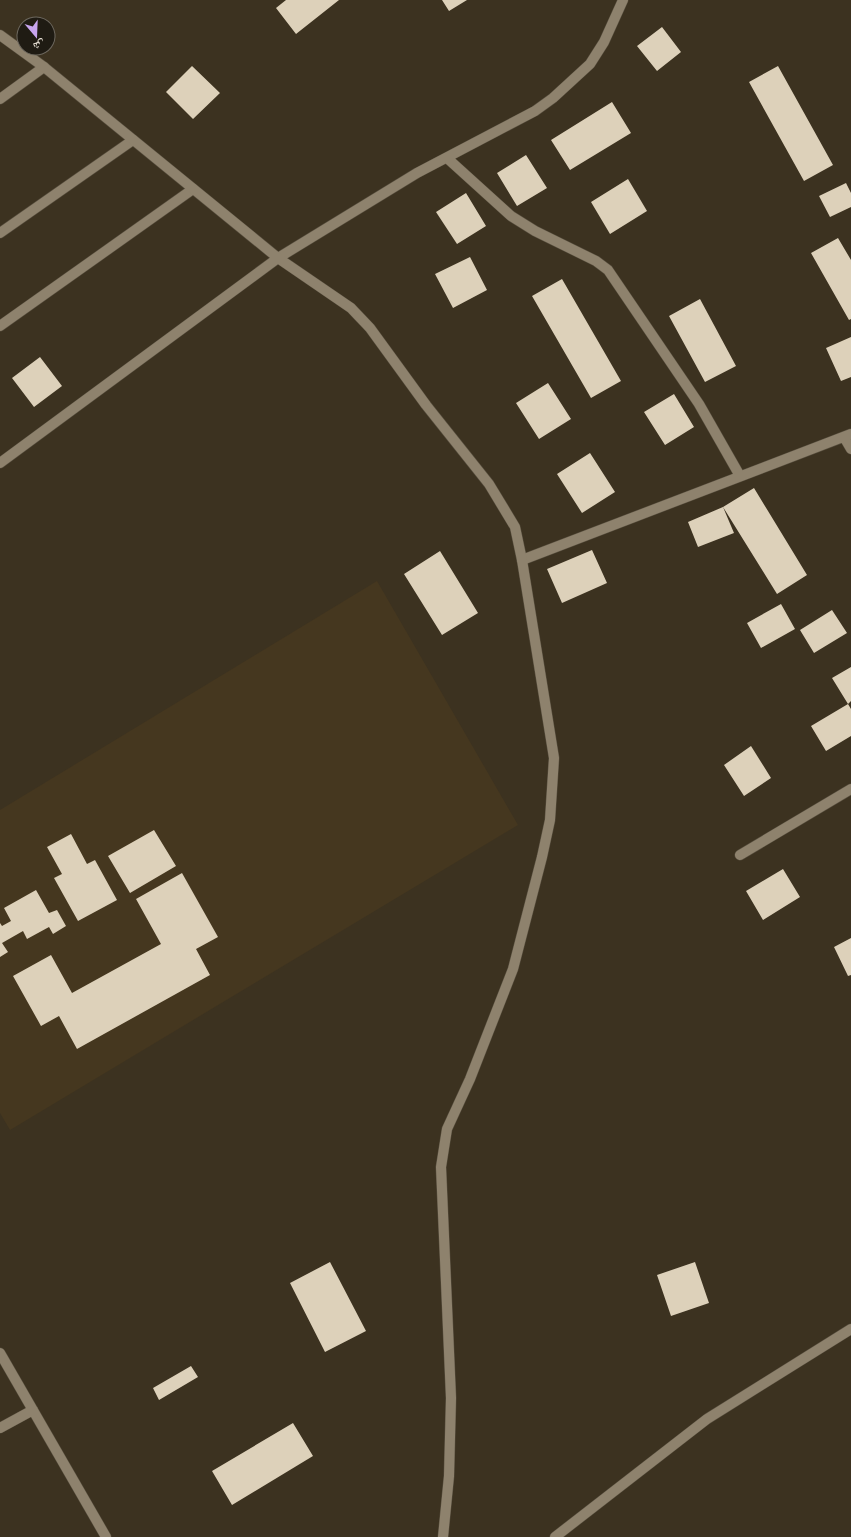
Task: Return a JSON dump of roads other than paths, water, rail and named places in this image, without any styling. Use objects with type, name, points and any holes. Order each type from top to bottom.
[{"type":"street","points":[[0,463],[278,258],[417,173],[535,111],[553,98],[590,64],[604,42],[624,0]]},
{"type":"street","points":[[0,35],[44,67],[278,258],[351,308],[370,328],[426,405],[490,484],[515,527],[522,560],[554,758],[554,786],[550,820],[542,857],[513,969],[470,1079],[447,1129],[441,1167],[450,1398],[448,1476],[443,1537]]},
{"type":"street","points":[[0,99],[44,67]]},
{"type":"street","points":[[0,233],[133,140]]},
{"type":"street","points":[[447,158],[511,216],[535,231],[596,261],[608,270],[699,404],[740,476]]},
{"type":"street","points":[[0,326],[193,189]]},
{"type":"street","points":[[522,560],[847,436],[851,449]]},
{"type":"street","points":[[740,855],[851,789]]},
{"type":"street","points":[[555,1537],[707,1419],[851,1329]]},
{"type":"street","points":[[0,1353],[106,1537]]},
{"type":"street","points":[[0,1428],[33,1410]]}]
